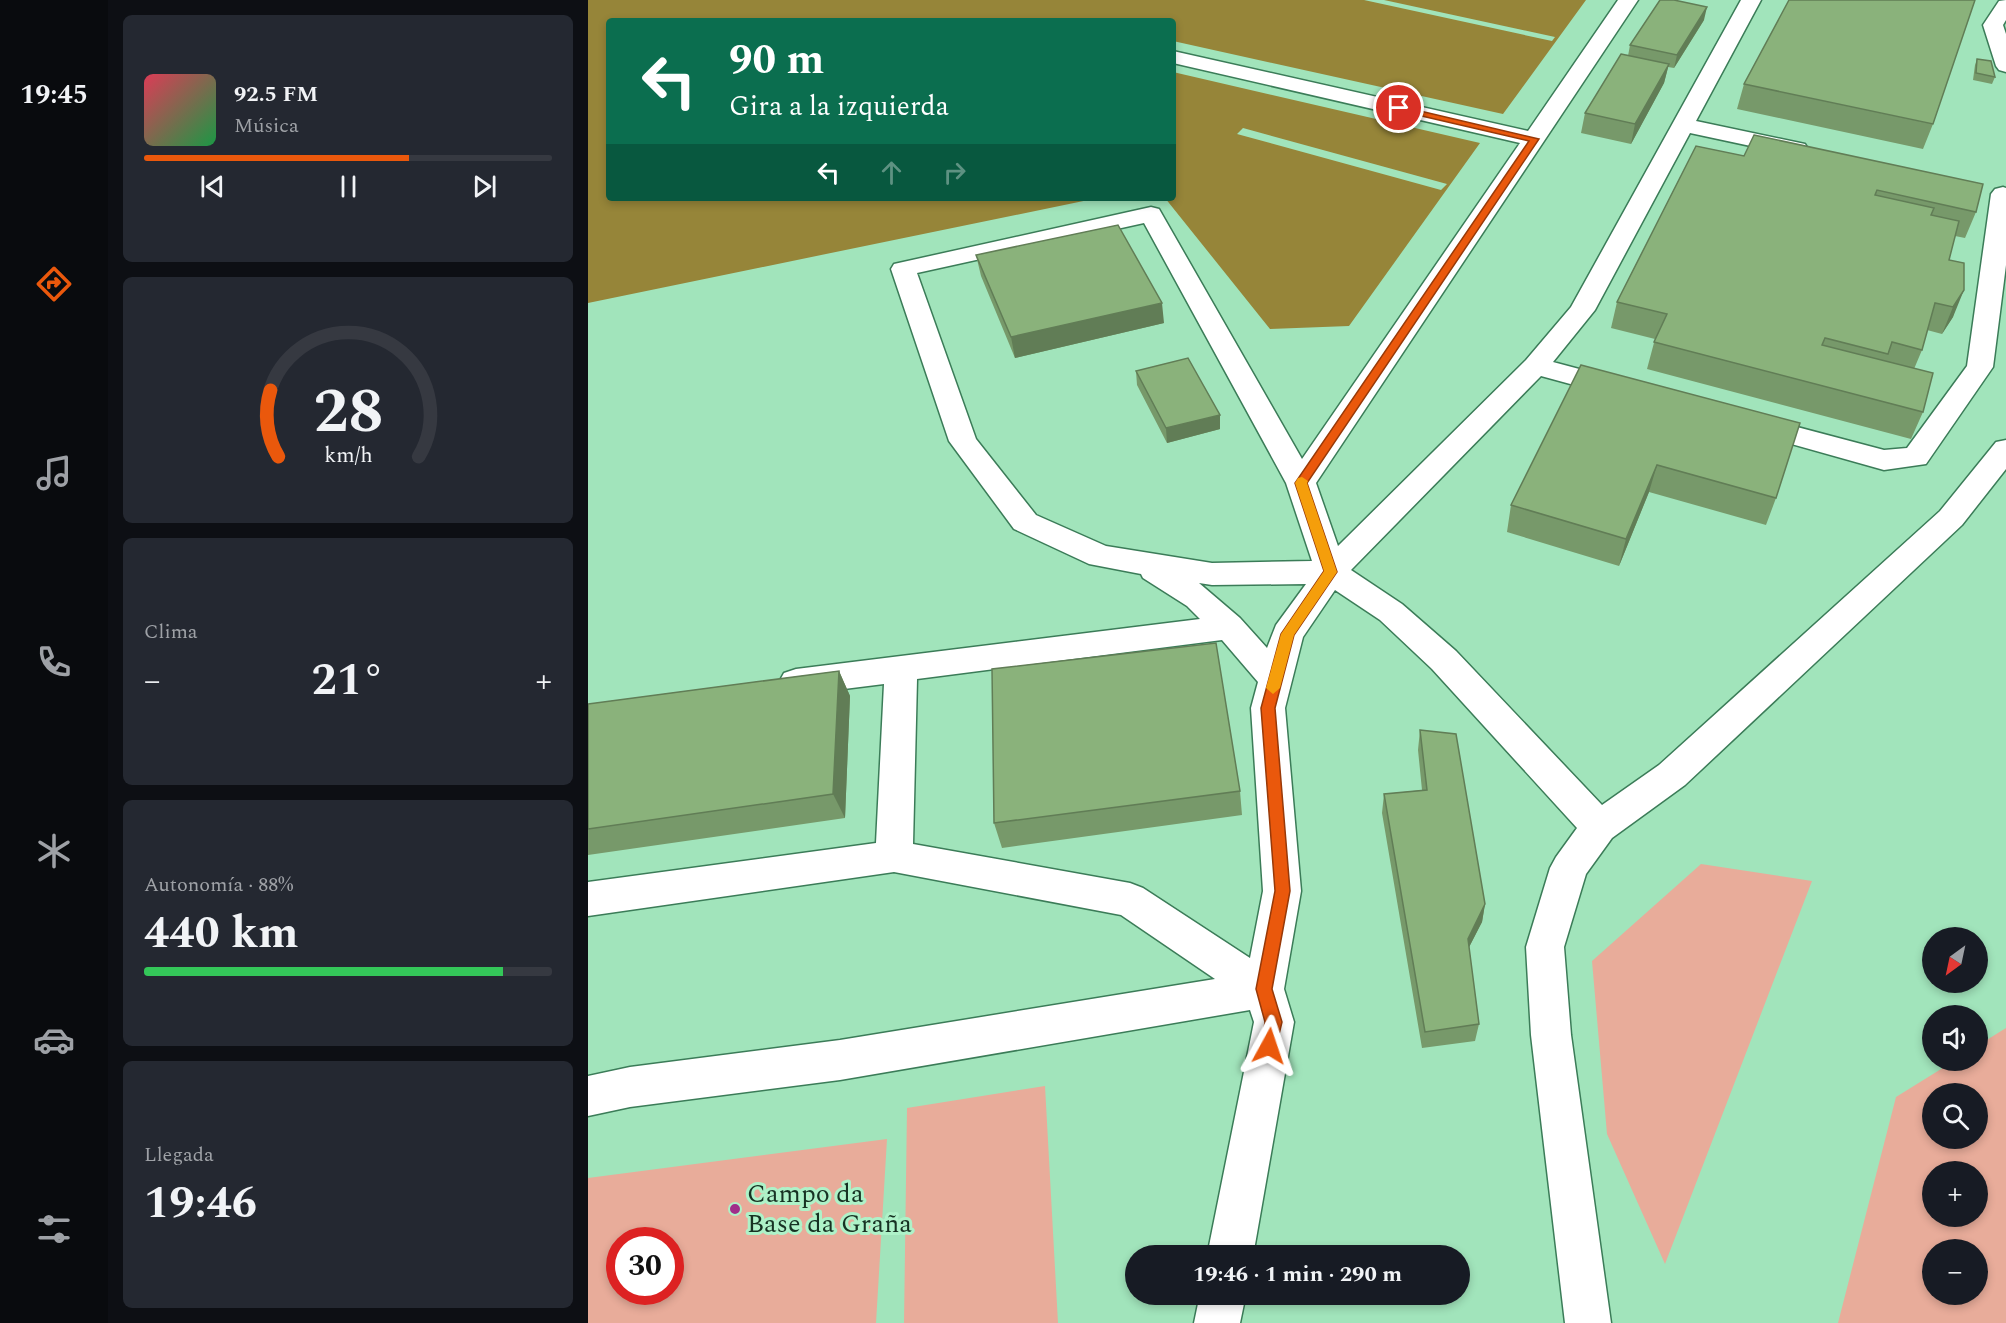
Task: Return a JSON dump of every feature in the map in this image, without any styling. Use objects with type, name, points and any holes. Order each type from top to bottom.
[{"type":"street","points":[[1301,483],[1628,0]]},
{"type":"street","points":[[1232,1245],[1274,1022],[1264,989],[1282,891],[1268,708],[1287,634],[1331,572],[1535,366],[1582,309],[1751,0]]},
{"type":"street","points":[[2006,4],[1993,25],[2006,66]]},
{"type":"street","points":[[1176,58],[1534,139]]},
{"type":"street","points":[[1684,125],[1821,154]]},
{"type":"street","points":[[1726,418],[1884,460],[1916,457],[1980,367],[1997,186]]},
{"type":"street","points":[[1331,572],[1301,483],[1151,214],[903,269],[963,441],[1024,522],[1100,556],[1142,563],[1212,574],[1331,572],[1391,612],[1444,660],[1599,827]]},
{"type":"street","points":[[1535,366],[1648,397]]},
{"type":"street","points":[[1588,1323],[1551,1035],[1545,946],[1569,868],[1599,827],[1672,775],[1942,526],[2006,449]]},
{"type":"street","points":[[1142,563],[1198,598],[1229,627],[1276,680]]},
{"type":"street","points":[[772,685],[901,671],[1229,627]]},
{"type":"street","points":[[894,856],[901,671]]},
{"type":"street","points":[[588,899],[894,856],[1130,900],[1264,989]]},
{"type":"street","points":[[588,1096],[630,1087],[840,1060],[1264,989]]},
{"type":"street","points":[[1217,1323],[1220,1305]]},
{"type":"shaded area","points":[[588,0],[1586,0],[1503,114],[1176,42],[1176,18],[606,18],[606,201],[1083,201],[588,303]]},
{"type":"shaded area","points":[[1176,73],[1480,143],[1349,326],[1270,329],[1167,201],[1176,201]]},
{"type":"shaded area","points":[[1701,864],[1812,881],[1665,1264],[1607,1134],[1592,961]]},
{"type":"shaded area","points":[[2006,1028],[2006,1323],[1838,1323],[1896,1097],[1938,1071],[1988,1071],[1988,1039]]},
{"type":"shaded area","points":[[1045,1086],[1058,1323],[904,1323],[907,1108]]},
{"type":"shaded area","name":"Campo da Base da Graña","points":[[887,1139],[876,1323],[588,1323],[588,1178]]},
{"type":"pier","points":[[1364,0],[1384,0],[1555,37],[1552,41]]},
{"type":"pier","points":[[1243,128],[1447,184],[1441,190],[1237,134]]},
{"type":"building","points":[[1660,0],[1674,0],[1707,7],[1677,55],[1630,45]]},
{"type":"building","points":[[1789,0],[1975,0],[1933,124],[1744,84]]},
{"type":"building","points":[[1621,54],[1669,64],[1635,124],[1585,113]]},
{"type":"building","points":[[1977,59],[1991,61],[1995,77],[1976,73]]},
{"type":"building","points":[[1754,135],[1983,184],[1976,212],[1877,190],[1875,195],[1934,208],[1931,215],[1959,221],[1949,260],[1964,263],[1964,290],[1953,307],[1935,303],[1922,350],[1892,342],[1888,354],[1825,338],[1822,345],[1933,373],[1923,412],[1654,342],[1667,314],[1617,302],[1696,146],[1744,156]]},
{"type":"building","points":[[1118,225],[1162,303],[1011,337],[976,255]]},
{"type":"building","points":[[1188,358],[1220,415],[1166,428],[1136,371]]},
{"type":"building","points":[[1581,365],[1800,423],[1776,498],[1657,465],[1626,539],[1511,505]]},
{"type":"building","points":[[1216,643],[1240,791],[994,823],[992,669]]},
{"type":"building","points":[[839,671],[833,794],[588,829],[588,704]]},
{"type":"building","points":[[1420,730],[1456,734],[1485,904],[1468,939],[1479,1024],[1425,1032],[1384,794],[1427,790]]},
{"type":"slow traffic","points":[[1273,688],[1287,634],[1331,572],[1302,481]]},
{"type":"place","name":"Campo da Base da Graña","points":[[735,1209]]},
{"type":"route","points":[[1269,1046],[1274,1022],[1264,989],[1282,891],[1268,708],[1287,634],[1331,572],[1301,483],[1534,139],[1399,108]]}]
